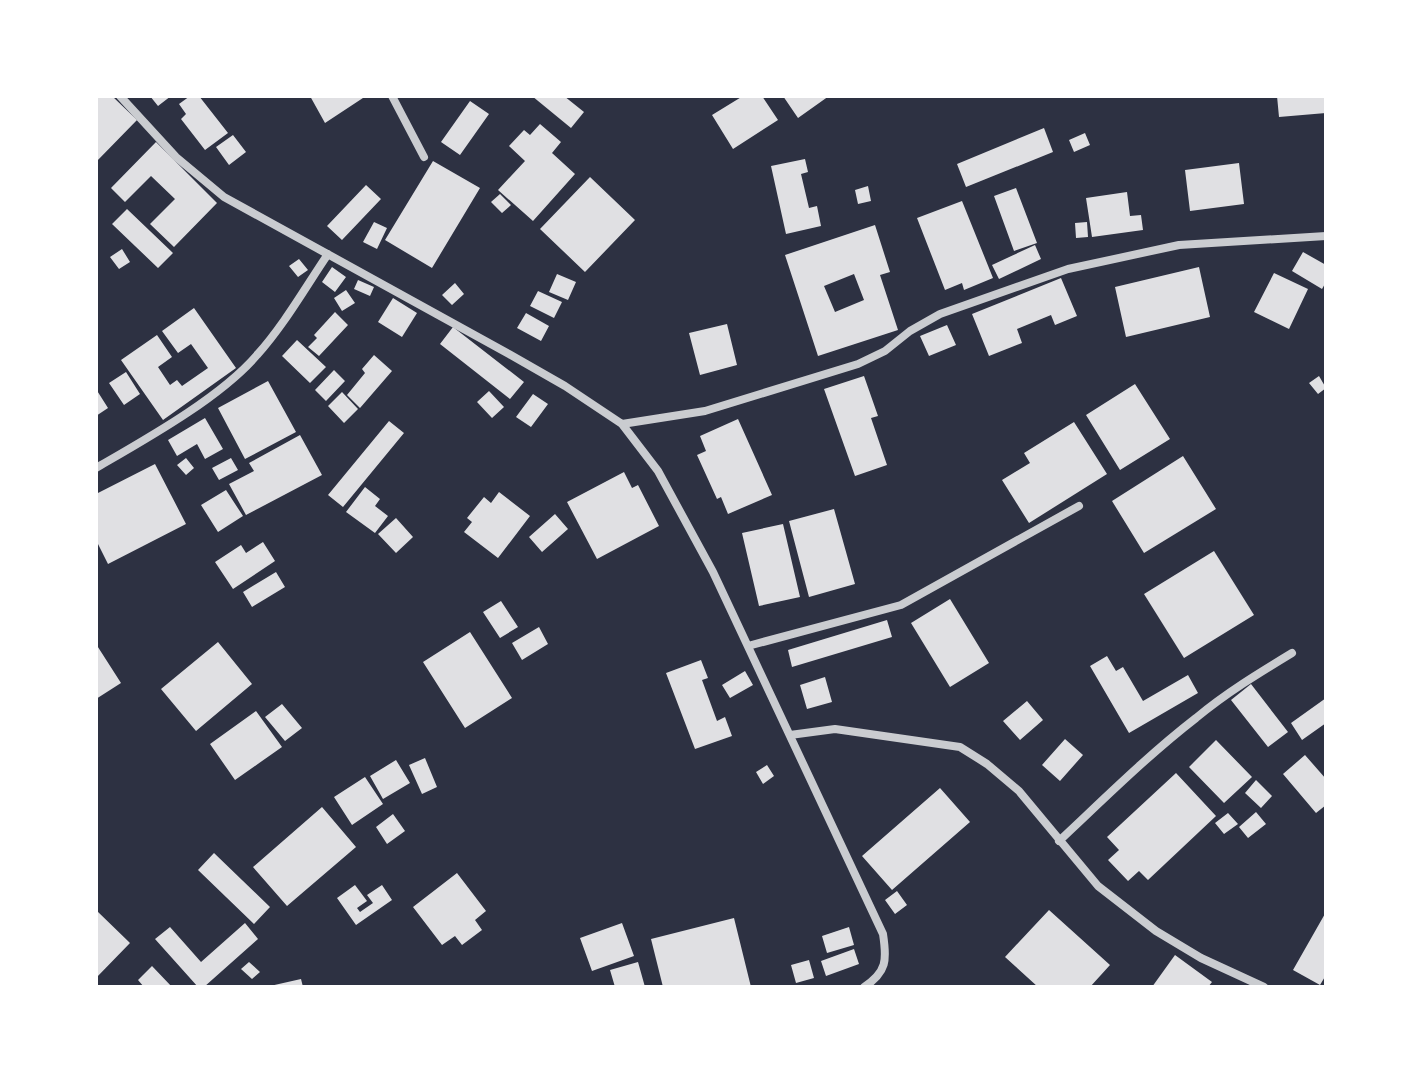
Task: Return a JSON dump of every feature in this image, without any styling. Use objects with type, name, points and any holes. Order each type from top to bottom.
[{"type":"street","points":[[120,96],[176,157],[208,185],[242,207],[565,386],[622,424],[658,471],[713,572],[883,934],[887,958],[877,978],[864,987]]},
{"type":"street","points":[[392,96],[424,157]]},
{"type":"street","points":[[622,424],[705,411],[858,364],[885,351],[910,331],[940,314],[1068,269],[1179,245],[1326,236]]},
{"type":"street","points":[[96,468],[150,437],[232,379],[266,344],[328,254]]},
{"type":"street","points":[[748,646],[901,605],[1079,506]]},
{"type":"street","points":[[1059,841],[1139,765],[1196,718],[1241,684],[1292,653]]},
{"type":"street","points":[[790,735],[835,729],[960,747],[987,764],[1019,791],[1098,886],[1156,931],[1201,958],[1264,987]]},
{"type":"building","points":[[96,96],[112,96],[137,120],[96,162]]},
{"type":"building","points":[[150,96],[171,96],[158,106]]},
{"type":"building","points":[[190,96],[199,96],[228,133],[205,150],[181,119],[186,114],[179,104]]},
{"type":"building","points":[[310,96],[366,96],[325,123]]},
{"type":"building","points":[[532,96],[564,96],[584,112],[571,128]]},
{"type":"building","points":[[743,96],[762,96],[778,120],[733,149],[712,115]]},
{"type":"building","points":[[783,96],[829,96],[798,118]]},
{"type":"building","points":[[1277,96],[1326,96],[1326,113],[1279,117]]},
{"type":"building","points":[[470,101],[489,114],[460,155],[441,142]]},
{"type":"building","points":[[540,124],[561,142],[552,153],[575,174],[533,221],[498,190],[525,161],[509,146],[524,130],[530,135]]},
{"type":"building","points":[[1044,128],[1053,152],[966,187],[957,164]]},
{"type":"building","points":[[1085,133],[1090,145],[1074,152],[1069,140]]},
{"type":"building","points":[[233,135],[246,152],[229,165],[216,147]]},
{"type":"building","points":[[156,142],[217,203],[174,247],[150,224],[175,199],[151,176],[125,202],[111,188]]},
{"type":"building","points":[[805,159],[808,172],[801,174],[809,208],[817,206],[821,226],[786,234],[771,166]]},
{"type":"building","points":[[433,161],[480,188],[432,268],[385,240]]},
{"type":"building","points":[[1239,163],[1244,204],[1190,211],[1185,170]]},
{"type":"building","points":[[590,177],[635,220],[585,272],[540,229]]},
{"type":"building","points":[[366,185],[381,199],[342,240],[327,226]]},
{"type":"building","points":[[868,186],[871,201],[858,204],[855,190]]},
{"type":"building","points":[[1016,188],[1037,243],[1014,251],[994,196]]},
{"type":"building","points":[[1127,192],[1130,216],[1141,215],[1143,230],[1092,237],[1086,198]]},
{"type":"building","points":[[500,194],[511,205],[502,213],[491,202]]},
{"type":"building","points":[[962,201],[993,278],[964,290],[962,283],[945,290],[917,218]]},
{"type":"building","points":[[127,209],[173,253],[158,268],[112,224]]},
{"type":"building","points":[[374,222],[387,228],[377,249],[363,242]]},
{"type":"building","points":[[1087,222],[1088,237],[1076,238],[1075,223]]},
{"type":"building","points":[[875,225],[890,272],[880,275],[898,330],[818,356],[785,255]],"holes":[[[854,274],[864,300],[835,312],[824,286]]]},
{"type":"building","points":[[1035,245],[1041,259],[999,279],[992,265]]},
{"type":"building","points":[[122,249],[130,262],[119,269],[110,257]]},
{"type":"building","points":[[1303,252],[1326,265],[1326,282],[1322,289],[1292,271]]},
{"type":"building","points":[[299,259],[308,270],[298,277],[289,266]]},
{"type":"building","points":[[332,267],[346,277],[335,292],[322,282]]},
{"type":"building","points":[[1199,267],[1210,317],[1126,337],[1115,287]]},
{"type":"building","points":[[1274,273],[1308,289],[1289,329],[1254,312]]},
{"type":"building","points":[[557,274],[576,282],[568,300],[549,292]]},
{"type":"building","points":[[1061,278],[1077,316],[1055,325],[1051,315],[1017,329],[1022,343],[989,356],[972,314]]},
{"type":"building","points":[[358,280],[374,287],[370,296],[354,289]]},
{"type":"building","points":[[455,283],[464,294],[452,305],[442,295]]},
{"type":"building","points":[[346,290],[355,303],[342,311],[334,298]]},
{"type":"building","points":[[538,291],[562,302],[554,318],[530,306]]},
{"type":"building","points":[[393,298],[417,313],[402,337],[378,322]]},
{"type":"building","points":[[194,308],[236,368],[163,420],[121,360],[157,335],[172,357],[158,367],[170,385],[177,380],[182,386],[208,368],[191,344],[178,353],[162,331]]},
{"type":"building","points":[[335,312],[348,325],[319,356],[308,347],[317,338],[314,335]]},
{"type":"building","points":[[526,313],[549,326],[541,341],[517,328]]},
{"type":"building","points":[[727,324],[737,365],[700,375],[689,333]]},
{"type":"building","points":[[947,325],[956,345],[929,356],[920,336]]},
{"type":"building","points":[[453,327],[524,382],[510,399],[440,344]]},
{"type":"building","points":[[297,340],[326,367],[310,383],[282,356]]},
{"type":"building","points":[[374,355],[392,371],[360,408],[347,395],[365,373],[362,369]]},
{"type":"building","points":[[334,370],[345,381],[326,401],[315,390]]},
{"type":"building","points":[[126,372],[140,394],[124,405],[109,383]]},
{"type":"building","points":[[864,376],[878,416],[871,418],[887,465],[855,476],[824,389]]},
{"type":"building","points":[[1319,376],[1326,388],[1318,394],[1309,383]]},
{"type":"building","points":[[268,381],[296,432],[245,459],[218,408]]},
{"type":"building","points":[[1135,384],[1170,439],[1120,470],[1086,415]]},
{"type":"building","points":[[96,389],[108,408],[96,416]]},
{"type":"building","points":[[489,391],[504,407],[492,418],[477,402]]},
{"type":"building","points":[[342,392],[358,409],[344,423],[328,406]]},
{"type":"building","points":[[533,394],[548,404],[531,427],[516,417]]},
{"type":"building","points":[[205,418],[223,449],[205,459],[197,444],[177,456],[168,440]]},
{"type":"building","points":[[738,419],[772,495],[728,514],[721,497],[717,499],[697,455],[706,451],[700,436]]},
{"type":"building","points":[[389,421],[404,433],[343,507],[328,495]]},
{"type":"building","points":[[1074,422],[1107,474],[1029,523],[1002,480],[1030,463],[1024,453]]},
{"type":"building","points":[[300,435],[322,475],[246,515],[229,484],[254,471],[249,463]]},
{"type":"building","points":[[1183,456],[1216,509],[1144,553],[1112,501]]},
{"type":"building","points":[[186,458],[194,468],[186,475],[177,465]]},
{"type":"building","points":[[231,458],[238,470],[219,480],[212,468]]},
{"type":"building","points":[[155,464],[186,524],[108,564],[96,540],[96,494]]},
{"type":"building","points":[[624,472],[632,488],[638,485],[659,526],[597,559],[567,502]]},
{"type":"building","points":[[365,487],[380,499],[375,506],[388,516],[375,533],[346,512]]},
{"type":"building","points":[[226,490],[243,516],[218,532],[201,505]]},
{"type":"building","points":[[499,492],[530,516],[498,558],[464,532],[472,522],[467,518],[484,497],[491,503]]},
{"type":"building","points":[[834,509],[855,584],[809,597],[789,521]]},
{"type":"building","points":[[555,514],[568,529],[542,552],[529,537]]},
{"type":"building","points":[[396,518],[413,537],[396,553],[378,534]]},
{"type":"building","points":[[783,524],[800,597],[759,606],[742,533]]},
{"type":"building","points":[[263,542],[275,561],[233,589],[215,562],[241,545],[246,553]]},
{"type":"building","points":[[1214,551],[1254,615],[1184,658],[1144,594]]},
{"type":"building","points":[[276,572],[285,587],[252,607],[243,592]]},
{"type":"building","points":[[950,599],[989,663],[950,687],[911,623]]},
{"type":"building","points":[[501,601],[518,627],[500,638],[483,612]]},
{"type":"building","points":[[887,620],[892,637],[792,667],[788,650]]},
{"type":"building","points":[[539,627],[548,644],[522,660],[512,643]]},
{"type":"building","points":[[470,632],[512,698],[465,728],[423,662]]},
{"type":"building","points":[[218,642],[252,684],[196,731],[161,689]]},
{"type":"building","points":[[96,644],[121,683],[96,699]]},
{"type":"building","points":[[1107,656],[1116,671],[1123,667],[1143,701],[1188,675],[1198,693],[1129,733],[1090,666]]},
{"type":"building","points":[[701,660],[708,678],[702,680],[717,721],[725,717],[732,736],[695,749],[666,673]]},
{"type":"building","points":[[745,671],[753,685],[730,698],[722,685]]},
{"type":"building","points":[[825,677],[832,702],[807,709],[800,685]]},
{"type":"building","points":[[1251,684],[1288,732],[1268,747],[1231,700]]},
{"type":"building","points":[[1326,698],[1326,723],[1302,740],[1291,723]]},
{"type":"building","points":[[1027,701],[1043,720],[1020,740],[1003,721]]},
{"type":"building","points":[[282,704],[302,728],[285,741],[265,717]]},
{"type":"building","points":[[256,711],[282,747],[235,780],[210,744]]},
{"type":"building","points":[[1065,739],[1083,755],[1060,781],[1042,765]]},
{"type":"building","points":[[1216,740],[1252,777],[1224,803],[1189,767]]},
{"type":"building","points":[[1305,755],[1326,779],[1326,805],[1316,813],[1283,774]]},
{"type":"building","points":[[425,758],[437,787],[422,794],[409,765]]},
{"type":"building","points":[[396,760],[410,783],[383,799],[370,776]]},
{"type":"building","points":[[767,765],[774,776],[763,784],[756,772]]},
{"type":"building","points":[[1176,773],[1216,816],[1148,880],[1139,871],[1128,881],[1108,860],[1119,850],[1107,837]]},
{"type":"building","points":[[365,777],[383,804],[352,825],[334,797]]},
{"type":"building","points":[[1256,780],[1272,796],[1261,808],[1245,793]]},
{"type":"building","points":[[940,788],[970,822],[892,890],[862,856]]},
{"type":"building","points":[[322,807],[356,847],[287,906],[253,867]]},
{"type":"building","points":[[1256,812],[1266,824],[1248,838],[1239,827]]},
{"type":"building","points":[[1228,813],[1238,824],[1224,834],[1215,823]]},
{"type":"building","points":[[393,814],[405,831],[387,844],[376,827]]},
{"type":"building","points":[[214,853],[270,907],[254,924],[198,870]]},
{"type":"building","points":[[457,873],[486,911],[475,920],[482,930],[462,945],[455,936],[442,945],[413,907]]},
{"type":"building","points":[[355,885],[367,901],[357,908],[360,912],[373,903],[367,895],[382,885],[392,900],[356,925],[337,898]]},
{"type":"building","points":[[897,891],[907,905],[895,914],[885,900]]},
{"type":"building","points":[[96,910],[130,943],[96,978]]},
{"type":"building","points":[[1049,910],[1110,965],[1090,987],[1038,987],[1005,957]]},
{"type":"building","points":[[1326,912],[1326,975],[1320,985],[1293,970]]},
{"type":"building","points":[[734,918],[751,987],[663,987],[651,939]]},
{"type":"building","points":[[245,923],[258,939],[204,987],[198,987],[155,939],[170,927],[201,962]]},
{"type":"building","points":[[622,923],[634,956],[592,971],[580,938]]},
{"type":"building","points":[[849,927],[854,945],[827,953],[822,936]]},
{"type":"building","points":[[854,949],[859,964],[826,976],[821,961]]},
{"type":"building","points":[[1175,955],[1212,982],[1208,987],[1152,987]]},
{"type":"building","points":[[809,960],[814,978],[796,983],[791,965]]},
{"type":"building","points":[[249,962],[260,972],[252,979],[241,969]]},
{"type":"building","points":[[638,962],[645,987],[615,987],[610,970]]},
{"type":"building","points":[[152,966],[172,987],[144,987],[138,980]]},
{"type":"building","points":[[301,979],[303,987],[270,987],[270,986]]}]
